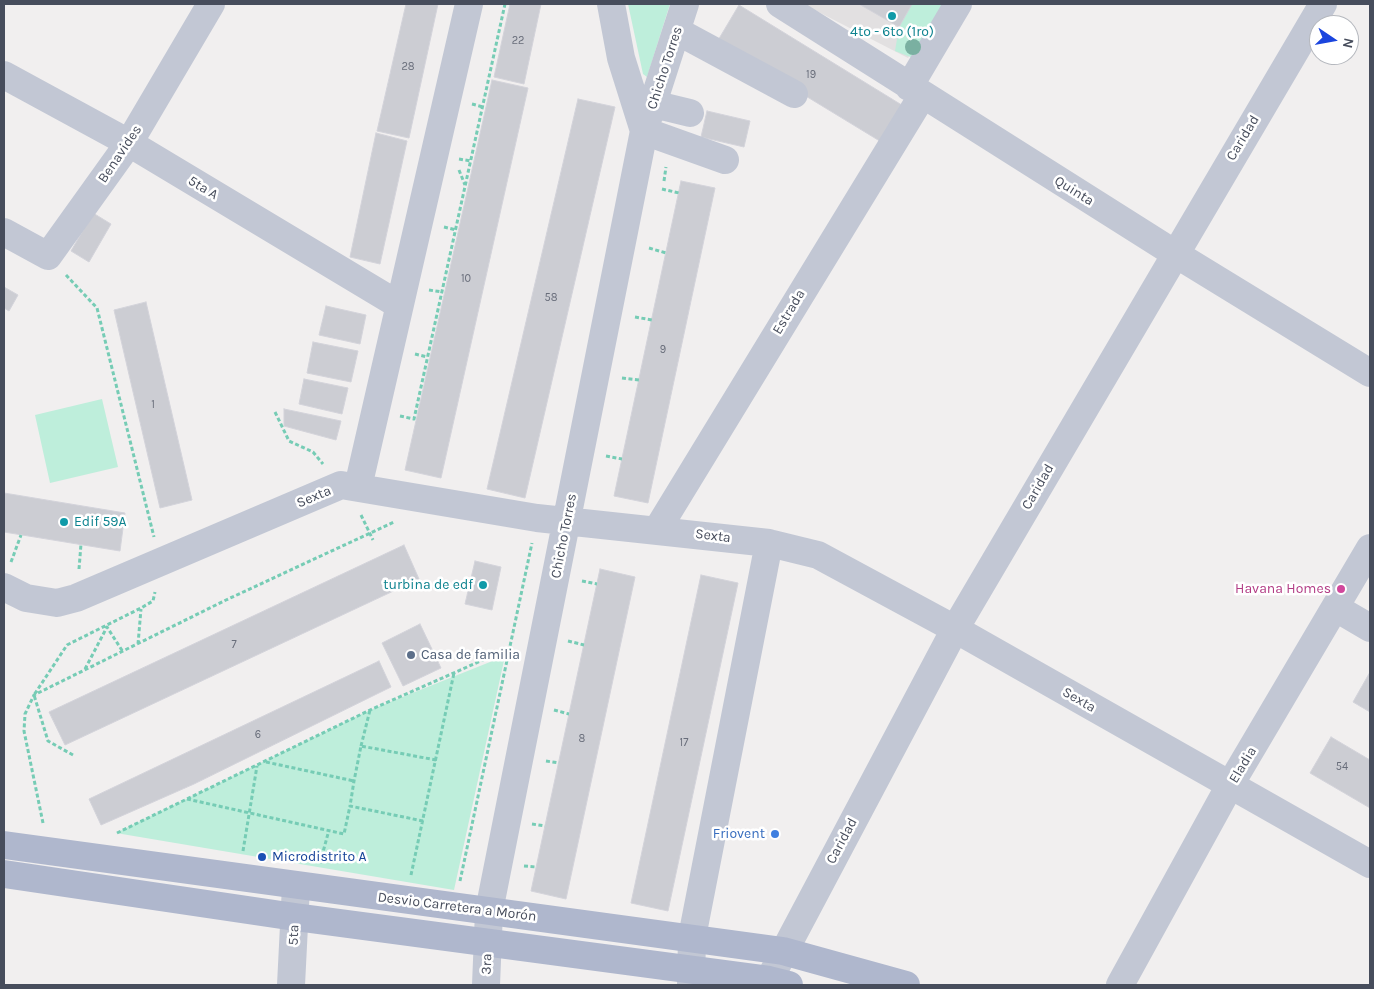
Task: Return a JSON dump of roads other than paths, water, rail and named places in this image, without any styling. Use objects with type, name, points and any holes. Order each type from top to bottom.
[{"type":"main road","name":"Desvio Carretera a Morón","points":[[4,845],[307,878],[406,900],[692,937],[783,951],[906,985]]},
{"type":"main road","points":[[4,874],[295,917],[488,942],[691,977],[779,983]]},
{"type":"street","name":"Benavides","points":[[4,232],[48,256],[129,143],[211,4]]},
{"type":"street","points":[[358,487],[469,4]]},
{"type":"street","name":"Chicho Torres","points":[[611,4],[621,58],[644,131]]},
{"type":"street","name":"Chicho Torres","points":[[488,942],[490,911],[644,131],[686,4]]},
{"type":"street","name":"Quinta","points":[[780,4],[1174,254],[1370,373]]},
{"type":"street","name":"Estrada","points":[[657,530],[915,91],[958,4]]},
{"type":"street","name":"Caridad","points":[[779,983],[783,951],[955,630],[1174,254],[1323,4]]},
{"type":"street","points":[[677,31],[794,94]]},
{"type":"street","name":"5ta A","points":[[4,75],[129,143],[399,306]]},
{"type":"street","points":[[653,104],[690,113]]},
{"type":"street","points":[[644,131],[725,160]]},
{"type":"street","name":"Sexta","points":[[7,577],[26,598],[57,603],[76,598],[341,485],[537,518],[769,543],[818,555],[1370,864]]},
{"type":"street","points":[[691,977],[692,937],[769,543]]},
{"type":"street","name":"Eladia","points":[[1120,985],[1230,786],[1370,548]]},
{"type":"street","points":[[1336,608],[1370,628]]},
{"type":"street","name":"5ta","points":[[291,985],[295,917],[307,878]]},
{"type":"street","name":"3ra","points":[[486,985],[488,942]]},
{"type":"place","name":"4to - 6to (1ro)","points":[[892,16]]},
{"type":"place","name":"Edif 59A","points":[[64,522]]},
{"type":"place","name":"turbina de edf","points":[[483,585]]},
{"type":"place","name":"Havana Homes","points":[[1341,589]]},
{"type":"place","name":"Casa de familia","points":[[411,655]]},
{"type":"place","name":"Friovent","points":[[775,834]]},
{"type":"place","name":"Microdistrito A","points":[[262,857]]}]
